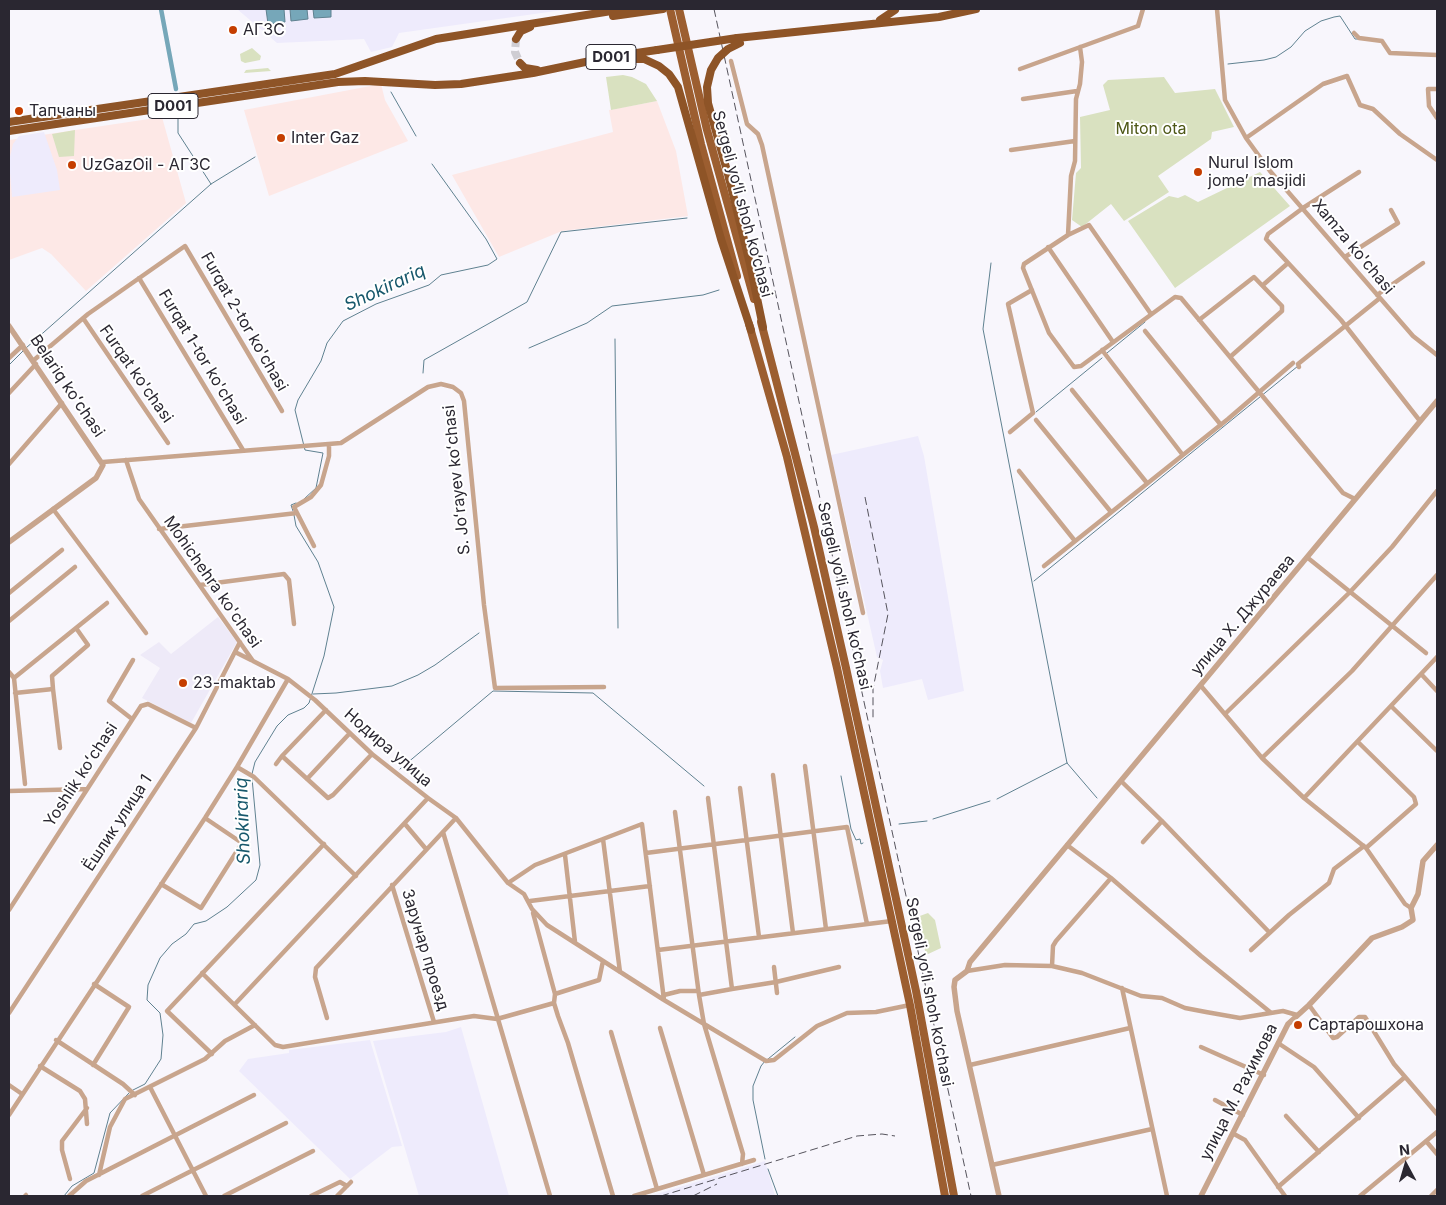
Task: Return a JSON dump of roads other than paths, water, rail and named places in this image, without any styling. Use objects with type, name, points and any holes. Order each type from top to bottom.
[{"type":"highway","points":[[516,39],[519,33],[526,28],[549,22],[624,9]]},
{"type":"highway","name":"D001","points":[[9,131],[147,106],[336,78],[436,38],[549,22],[663,9]]},
{"type":"highway","points":[[763,327],[729,178],[708,103],[711,70],[718,58],[738,40],[826,28],[939,17],[976,9]]},
{"type":"highway","points":[[868,24],[886,18],[895,10]]},
{"type":"highway","name":"D001","points":[[336,78],[445,85],[566,67],[609,57],[738,40]]},
{"type":"highway","points":[[520,63],[525,68],[534,70],[640,59],[659,66],[673,79],[681,96],[721,239],[751,330]]},
{"type":"highway","name":"D001","points":[[9,122],[147,106]]},
{"type":"main road","name":"Sergeli yo‘li shoh ko‘chasi","points":[[670,9],[701,144],[805,528],[910,1005],[946,1196]]},
{"type":"main road","name":"Sergeli yo‘li shoh ko‘chasi","points":[[679,9],[707,130],[763,327],[814,526],[916,991],[954,1196]]},
{"type":"street","points":[[1020,69],[1138,26],[1143,9]]},
{"type":"street","name":"Xamza ko'chasi","points":[[1217,9],[1225,100],[1246,138],[1270,172],[1413,336],[1437,355]]},
{"type":"street","points":[[1354,33],[1360,38],[1382,41],[1390,53],[1437,55]]},
{"type":"street","points":[[1068,235],[1077,91],[1080,84],[1082,62],[1080,47]]},
{"type":"street","points":[[731,61],[744,117],[747,124],[758,134],[762,145],[863,613]]},
{"type":"street","points":[[1246,138],[1323,84],[1347,76],[1360,105],[1373,109],[1400,134],[1437,160]]},
{"type":"street","points":[[1437,89],[1428,89],[1429,106],[1437,118]]},
{"type":"street","points":[[1023,99],[1077,91]]},
{"type":"street","points":[[1011,150],[1075,141]]},
{"type":"street","points":[[1359,172],[1303,208],[1266,236],[1345,326],[1420,421]]},
{"type":"street","points":[[1345,257],[1398,223],[1391,210]]},
{"type":"street","points":[[1151,314],[1091,226],[1087,225],[1068,235],[1024,264],[1023,268],[1049,333],[1074,367],[1081,366],[1178,296],[1343,493],[1355,499]]},
{"type":"street","name":"Furqat 2-tor ko'chasi","points":[[139,278],[185,246],[282,411]]},
{"type":"street","points":[[1048,247],[1114,342]]},
{"type":"street","points":[[1263,285],[1288,262]]},
{"type":"street","points":[[1299,367],[1298,364],[1378,296],[1423,263]]},
{"type":"street","points":[[9,393],[35,362],[83,318],[139,278]]},
{"type":"street","name":"Furqat 1-tor ko'chasi","points":[[139,278],[243,450]]},
{"type":"street","points":[[1199,320],[1252,278],[1257,278],[1282,306],[1282,311],[1230,357]]},
{"type":"street","points":[[1010,432],[1033,413],[1008,304],[1032,290]]},
{"type":"street","name":"Furqat ko'chasi","points":[[83,318],[168,443]]},
{"type":"street","name":"Belariq koʻchasi","points":[[9,326],[103,462]]},
{"type":"street","points":[[1145,331],[1221,425]]},
{"type":"street","points":[[9,358],[25,347]]},
{"type":"street","points":[[1102,350],[1182,454]]},
{"type":"street","points":[[1044,566],[1182,454],[1221,425],[1293,363]]},
{"type":"street","name":"S. Joʻrayev koʻchasi","points":[[103,462],[290,446],[329,445],[349,440],[428,387],[441,384],[459,391],[464,401],[484,605],[495,688],[604,687]]},
{"type":"street","points":[[1072,390],[1147,482]]},
{"type":"street","name":"улица Х. Джураева","points":[[970,1065],[954,986],[957,978],[967,971],[970,962],[1437,401]]},
{"type":"street","points":[[9,464],[62,402]]},
{"type":"street","points":[[1036,420],[1111,512]]},
{"type":"street","points":[[314,546],[295,506],[316,492],[323,481],[329,456],[329,445]]},
{"type":"street","name":"Mohichehra ko'chasi","points":[[126,460],[139,499],[253,661],[288,679],[306,693]]},
{"type":"street","points":[[9,542],[96,478],[102,469],[103,462]]},
{"type":"street","points":[[1019,471],[1075,541]]},
{"type":"street","points":[[1226,713],[1350,592],[1392,547],[1437,491]]},
{"type":"street","points":[[53,509],[146,633]]},
{"type":"street","points":[[159,528],[297,513]]},
{"type":"street","points":[[9,594],[62,550]]},
{"type":"street","points":[[1308,558],[1426,653]]},
{"type":"street","points":[[9,622],[75,567]]},
{"type":"street","points":[[200,585],[284,574],[289,580],[294,624]]},
{"type":"street","points":[[1262,758],[1393,627],[1437,575]]},
{"type":"street","points":[[25,784],[15,693],[12,685],[14,678],[107,603]]},
{"type":"street","points":[[60,748],[52,676],[88,645],[76,628]]},
{"type":"street","name":"Ёшлик улица 1","points":[[9,1013],[196,728],[240,642]]},
{"type":"street","points":[[235,652],[253,661]]},
{"type":"street","points":[[1304,798],[1437,658]]},
{"type":"street","points":[[132,660],[109,701],[132,719]]},
{"type":"street","points":[[9,672],[14,678]]},
{"type":"street","points":[[1422,675],[1437,691]]},
{"type":"street","points":[[9,1115],[56,1040],[237,768],[288,679]]},
{"type":"street","points":[[1201,686],[1226,713],[1262,758],[1304,798],[1365,847],[1385,872],[1404,904],[1411,908]]},
{"type":"street","points":[[15,693],[53,689]]},
{"type":"street","name":"Нодира улица","points":[[306,693],[372,754],[456,818],[508,883],[530,900]]},
{"type":"street","name":"Yoshlik koʻchasi","points":[[9,910],[141,706],[148,704],[196,728]]},
{"type":"street","points":[[1392,707],[1437,751]]},
{"type":"street","points":[[276,764],[326,710]]},
{"type":"street","points":[[307,778],[350,733]]},
{"type":"street","points":[[1251,950],[1269,932],[1329,883],[1334,869],[1365,847],[1416,804],[1414,797],[1358,742]]},
{"type":"street","points":[[282,756],[326,796],[331,797],[372,754]]},
{"type":"street","points":[[805,766],[826,929]]},
{"type":"street","points":[[237,768],[254,777],[356,876]]},
{"type":"street","points":[[773,775],[793,933]]},
{"type":"street","points":[[1121,782],[1162,821],[1269,932]]},
{"type":"street","points":[[740,788],[759,937]]},
{"type":"street","points":[[10,793],[87,789]]},
{"type":"street","points":[[235,1004],[428,798]]},
{"type":"street","points":[[708,798],[732,988]]},
{"type":"street","points":[[675,812],[698,993],[704,1024],[743,1154],[742,1164]]},
{"type":"street","points":[[161,884],[201,908],[242,843],[205,818]]},
{"type":"street","points":[[327,1018],[314,970],[456,818]]},
{"type":"street","points":[[1142,842],[1162,821]]},
{"type":"street","points":[[405,824],[426,849]]},
{"type":"street","points":[[508,883],[535,865],[642,824],[664,998]]},
{"type":"street","points":[[646,853],[846,826],[867,924]]},
{"type":"street","points":[[443,832],[550,1196]]},
{"type":"street","points":[[603,839],[620,972]]},
{"type":"street","points":[[212,1054],[167,1011],[324,844]]},
{"type":"street","points":[[1067,845],[1111,878],[1201,956],[1270,1012]]},
{"type":"street","name":"улица М. Рахимова","points":[[1201,1196],[1264,1076],[1285,1028],[1372,938],[1402,927],[1413,920],[1411,908],[1418,894],[1423,861],[1437,845]]},
{"type":"street","points":[[565,855],[575,942]]},
{"type":"street","points":[[1052,966],[1056,941],[1111,878]]},
{"type":"street","name":"Зарунар проезд","points":[[392,885],[434,1022]]},
{"type":"street","points":[[613,1196],[568,1043],[554,1003],[555,994],[530,900],[650,886]]},
{"type":"street","points":[[532,909],[547,925],[620,972],[767,1060],[774,1060],[817,1026],[846,1013],[876,1012],[910,1005]]},
{"type":"street","points":[[658,950],[892,920]]},
{"type":"street","points":[[555,994],[599,980],[603,961]]},
{"type":"street","points":[[967,971],[1005,965],[1052,966],[1082,973],[1141,996],[1162,998],[1185,1008],[1224,1015],[1252,1017],[1283,1011],[1296,1015]]},
{"type":"street","points":[[774,967],[777,992]]},
{"type":"street","points":[[664,998],[680,991],[698,993],[776,982],[839,968]]},
{"type":"street","points":[[202,973],[275,1045],[283,1047],[474,1016],[497,1019],[554,1003]]},
{"type":"street","points":[[93,1065],[129,1008],[94,984]]},
{"type":"street","points":[[1122,988],[1168,1196]]},
{"type":"street","points":[[1309,1005],[1333,1038],[1337,1037],[1359,1017],[1365,1017],[1405,1078],[1437,1114]]},
{"type":"street","points":[[99,1175],[110,1127],[125,1099],[132,1092],[150,1087],[205,1059],[225,1041],[255,1025]]},
{"type":"street","points":[[660,1028],[704,1175]]},
{"type":"street","points":[[999,1196],[970,1065],[1130,1028]]},
{"type":"street","points":[[611,1032],[657,1189]]},
{"type":"street","points":[[56,1040],[132,1092]]},
{"type":"street","points":[[1278,1044],[1314,1067],[1358,1118]]},
{"type":"street","points":[[1201,1047],[1264,1076]]},
{"type":"street","points":[[40,1066],[80,1091],[85,1099],[87,1108],[87,1124]]},
{"type":"street","points":[[1278,1187],[1405,1078]]},
{"type":"street","points":[[9,1086],[22,1094]]},
{"type":"street","points":[[150,1087],[206,1196]]},
{"type":"street","points":[[69,1196],[86,1181],[254,1095]]},
{"type":"street","points":[[1215,1100],[1243,1115]]},
{"type":"street","points":[[70,1179],[62,1150],[62,1141],[87,1108]]},
{"type":"street","points":[[1286,1116],[1319,1152]]},
{"type":"street","points":[[142,1196],[193,1171],[229,1150],[286,1123]]},
{"type":"street","points":[[992,1165],[1152,1129]]},
{"type":"street","points":[[1364,1195],[1437,1132]]},
{"type":"street","points":[[1234,1134],[1245,1140],[1285,1196]]},
{"type":"street","points":[[1426,1141],[1437,1154]]},
{"type":"street","points":[[224,1196],[313,1151]]},
{"type":"street","points":[[634,1196],[754,1160]]},
{"type":"street","points":[[311,1196],[340,1182],[347,1186]]},
{"type":"street","points":[[337,1196],[351,1182]]},
{"type":"street","points":[[1431,1196],[1437,1190]]},
{"type":"water","points":[[266,9],[284,9],[285,22],[268,24]]},
{"type":"water","points":[[290,9],[307,9],[308,19],[291,21]]},
{"type":"water","points":[[313,9],[331,9],[331,17],[314,18]]},
{"type":"waterway","points":[[161,9],[176,89]]},
{"type":"waterway","points":[[1228,64],[1276,57],[1291,47],[1305,31],[1321,21],[1334,17],[1340,16],[1355,39],[1358,39]]},
{"type":"waterway","name":"Shokirariq","points":[[391,92],[416,136]]},
{"type":"waterway","points":[[178,119],[178,133],[211,184]]},
{"type":"waterway","points":[[26,348],[211,184],[255,157]]},
{"type":"waterway","name":"Shokirariq","points":[[304,499],[316,488],[323,453],[305,450],[295,410],[298,400],[321,361],[327,343],[343,321],[376,304],[429,285],[441,275],[488,265],[497,259],[486,239],[432,164]]},
{"type":"waterway","points":[[423,373],[424,360],[527,302],[561,232],[687,218]]},
{"type":"waterway","points":[[991,263],[983,329],[1067,763],[1097,798]]},
{"type":"waterway","points":[[529,348],[587,323],[612,306],[703,295],[719,290]]},
{"type":"waterway","points":[[1107,353],[1145,322]]},
{"type":"waterway","points":[[615,339],[618,628]]},
{"type":"waterway","points":[[9,365],[23,351]]},
{"type":"waterway","points":[[1036,412],[1102,358]]},
{"type":"waterway","points":[[1034,581],[1298,366]]},
{"type":"waterway","name":"Shokirariq","points":[[293,511],[291,505],[296,503]]},
{"type":"waterway","name":"Shokirariq","points":[[252,774],[255,762],[277,726],[288,715],[304,708],[309,703],[324,656],[334,607],[318,562],[296,526],[294,515]]},
{"type":"waterway","points":[[313,694],[392,686],[418,675],[435,665],[479,633]]},
{"type":"waterway","points":[[400,769],[493,691],[593,693],[704,786]]},
{"type":"waterway","points":[[997,799],[1067,763]]},
{"type":"waterway","points":[[841,776],[851,829],[856,840],[860,839],[861,844],[863,843]]},
{"type":"waterway","name":"Shokirariq","points":[[133,1090],[145,1084],[161,1059],[163,1035],[160,1013],[147,1000],[148,985],[160,958],[194,924],[206,921],[227,907],[256,880],[260,865],[252,778]]},
{"type":"waterway","points":[[933,819],[990,801]]},
{"type":"waterway","points":[[899,824],[927,821]]},
{"type":"waterway","points":[[768,1059],[795,1037]]},
{"type":"waterway","points":[[765,1061],[753,1086],[753,1100],[765,1159]]},
{"type":"waterway","name":"Shokirariq","points":[[64,1196],[72,1186],[94,1173],[110,1113],[130,1092]]},
{"type":"waterway","points":[[768,1169],[778,1196]]},
{"type":"tunnel","points":[[516,39],[515,52],[520,63]]},
{"type":"railway","points":[[714,9],[971,1196]]},
{"type":"railway","points":[[865,497],[888,614],[873,689],[873,720]]},
{"type":"railway","points":[[661,1196],[857,1136],[882,1134],[895,1136]]},
{"type":"railway","points":[[693,1196],[717,1184]]},
{"type":"place","name":"АГЗС","points":[[233,30]]},
{"type":"place","name":"Тапчаны","points":[[19,111]]},
{"type":"place","name":"Inter Gaz","points":[[281,138]]},
{"type":"place","name":"UzGazOil - АГЗС","points":[[72,165]]},
{"type":"place","name":"Nurul Islom jome’ masjidi","points":[[1198,172]]},
{"type":"place","name":"23-maktab","points":[[183,683]]},
{"type":"place","name":"Сартарошхона","points":[[1298,1025]]},
{"type":"park label","name":"Miton ota","points":[[1151,129]]}]
